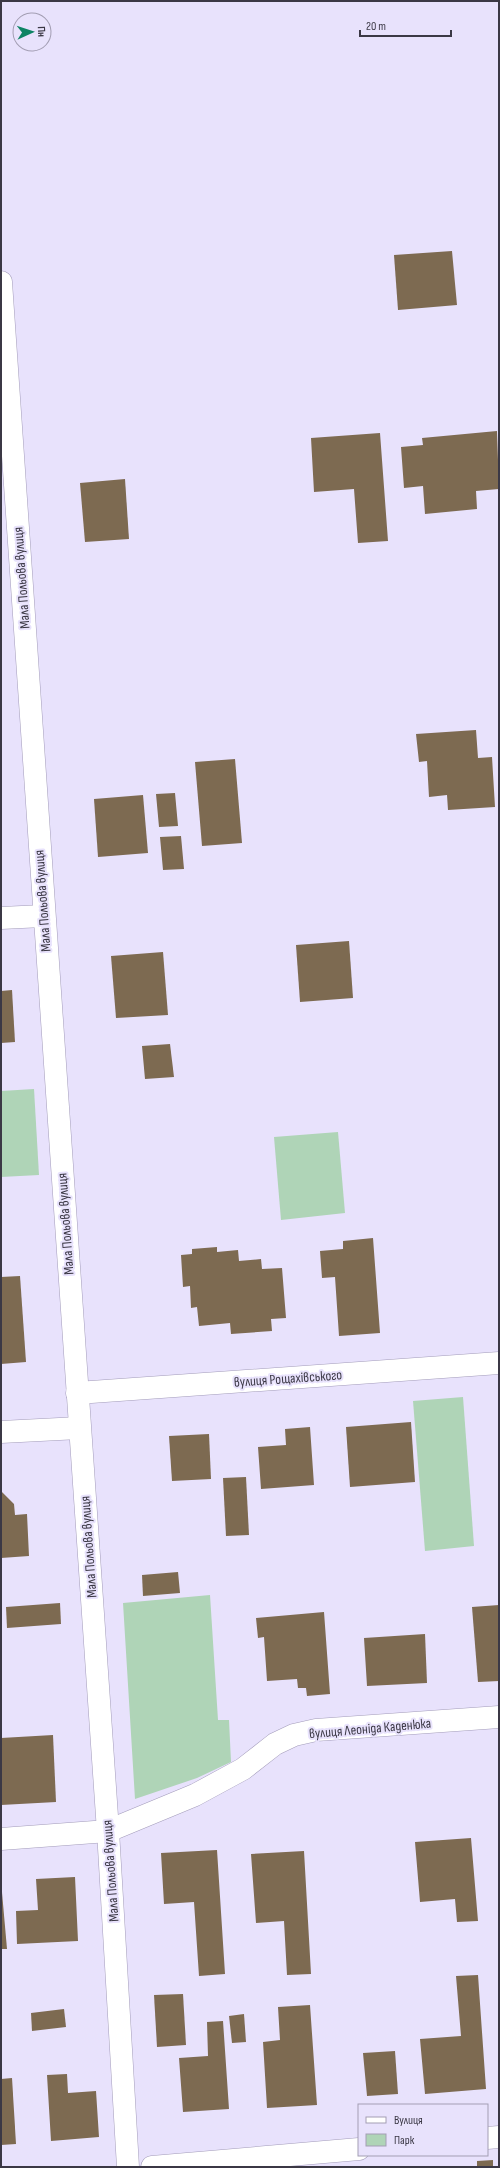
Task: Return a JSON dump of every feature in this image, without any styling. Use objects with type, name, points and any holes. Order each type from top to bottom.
[{"type":"street","name":"Мала Польова вулиця","points":[[1,282],[5,397],[108,1831],[128,2167]]},
{"type":"street","points":[[1,918],[43,916]]},
{"type":"street","name":"вулиця Рощахівського","points":[[77,1393],[499,1363]]},
{"type":"street","points":[[1,1432],[79,1428]]},
{"type":"street","name":"вулиця Леоніда Каденюка","points":[[1,1839],[108,1831],[202,1792],[227,1779],[275,1744],[294,1735],[316,1730],[499,1717]]},
{"type":"street","points":[[488,2138],[499,2137]]},
{"type":"street","points":[[152,2167],[358,2149]]},
{"type":"green space","points":[[34,1089],[39,1175],[1,1177],[1,1091]]},
{"type":"green space","points":[[338,1132],[345,1213],[281,1220],[274,1137]]},
{"type":"green space","points":[[463,1397],[474,1546],[425,1551],[413,1401]]},
{"type":"green space","points":[[210,1595],[218,1720],[229,1720],[231,1762],[197,1778],[135,1799],[123,1603]]},
{"type":"building","points":[[452,251],[457,305],[398,310],[394,255]]},
{"type":"building","points":[[497,431],[499,489],[476,491],[477,509],[425,514],[423,486],[404,488],[401,447],[423,445],[422,438]]},
{"type":"building","points":[[380,433],[388,541],[358,543],[354,489],[314,492],[311,438]]},
{"type":"building","points":[[125,479],[129,539],[85,542],[80,483]]},
{"type":"building","points":[[476,730],[478,758],[492,757],[495,807],[448,810],[447,795],[429,797],[427,761],[419,762],[416,734]]},
{"type":"building","points":[[235,759],[242,843],[202,846],[195,762]]},
{"type":"building","points":[[175,793],[178,826],[159,827],[156,794]]},
{"type":"building","points":[[143,795],[148,853],[98,857],[94,799]]},
{"type":"building","points":[[181,836],[184,869],[163,870],[160,837]]},
{"type":"building","points":[[349,941],[353,998],[300,1002],[296,945]]},
{"type":"building","points":[[163,952],[168,1015],[116,1018],[111,956]]},
{"type":"building","points":[[12,990],[15,1042],[1,1043],[1,991]]},
{"type":"building","points":[[170,1044],[174,1077],[145,1079],[142,1046]]},
{"type":"building","points":[[373,1238],[380,1333],[339,1336],[335,1277],[322,1278],[320,1251],[343,1249],[343,1241]]},
{"type":"building","points":[[217,1247],[217,1252],[238,1250],[239,1261],[261,1259],[262,1269],[282,1268],[286,1318],[271,1319],[272,1331],[231,1334],[230,1323],[199,1326],[197,1307],[191,1308],[190,1286],[183,1287],[181,1255],[192,1254],[192,1249]]},
{"type":"building","points":[[20,1276],[26,1362],[1,1364],[1,1277]]},
{"type":"building","points":[[411,1422],[415,1482],[350,1487],[346,1427]]},
{"type":"building","points":[[310,1427],[314,1485],[261,1489],[258,1447],[286,1445],[285,1429]]},
{"type":"building","points":[[209,1434],[211,1479],[172,1481],[169,1436]]},
{"type":"building","points":[[246,1477],[249,1535],[226,1536],[223,1478]]},
{"type":"building","points":[[1,1491],[14,1504],[15,1515],[27,1514],[29,1556],[1,1558]]},
{"type":"building","points":[[178,1572],[180,1593],[143,1596],[142,1575]]},
{"type":"building","points":[[60,1603],[61,1624],[7,1628],[6,1607]]},
{"type":"building","points":[[499,1605],[499,1681],[478,1682],[472,1607]]},
{"type":"building","points":[[324,1612],[330,1694],[307,1696],[306,1688],[298,1688],[297,1679],[267,1681],[264,1637],[258,1638],[256,1618]]},
{"type":"building","points":[[425,1634],[427,1683],[367,1686],[364,1638]]},
{"type":"building","points":[[53,1735],[56,1802],[1,1805],[1,1738]]},
{"type":"building","points":[[471,1838],[478,1921],[457,1922],[455,1899],[420,1902],[415,1842]]},
{"type":"building","points":[[217,1850],[225,1974],[199,1976],[194,1902],[164,1904],[161,1853]]},
{"type":"building","points":[[304,1851],[311,1974],[287,1975],[284,1921],[256,1923],[251,1854]]},
{"type":"building","points":[[75,1877],[78,1941],[17,1944],[16,1911],[38,1910],[36,1879]]},
{"type":"building","points":[[1,1881],[7,1949],[1,1949]]},
{"type":"building","points":[[478,1975],[486,2089],[425,2094],[420,2039],[461,2036],[456,1976]]},
{"type":"building","points":[[183,1994],[186,2045],[157,2047],[154,1995]]},
{"type":"building","points":[[310,2005],[317,2105],[267,2108],[263,2042],[280,2040],[278,2007]]},
{"type":"building","points":[[64,2009],[66,2027],[32,2031],[31,2013]]},
{"type":"building","points":[[244,2014],[246,2042],[232,2043],[229,2016]]},
{"type":"building","points":[[223,2021],[229,2109],[183,2112],[179,2058],[208,2056],[207,2022]]},
{"type":"building","points":[[395,2051],[398,2094],[367,2096],[363,2053]]},
{"type":"building","points":[[67,2074],[68,2093],[96,2091],[99,2137],[51,2141],[47,2075]]},
{"type":"building","points":[[12,2078],[16,2144],[1,2145],[1,2079]]},
{"type":"building","points":[[493,2160],[493,2167],[477,2167],[477,2161]]}]
